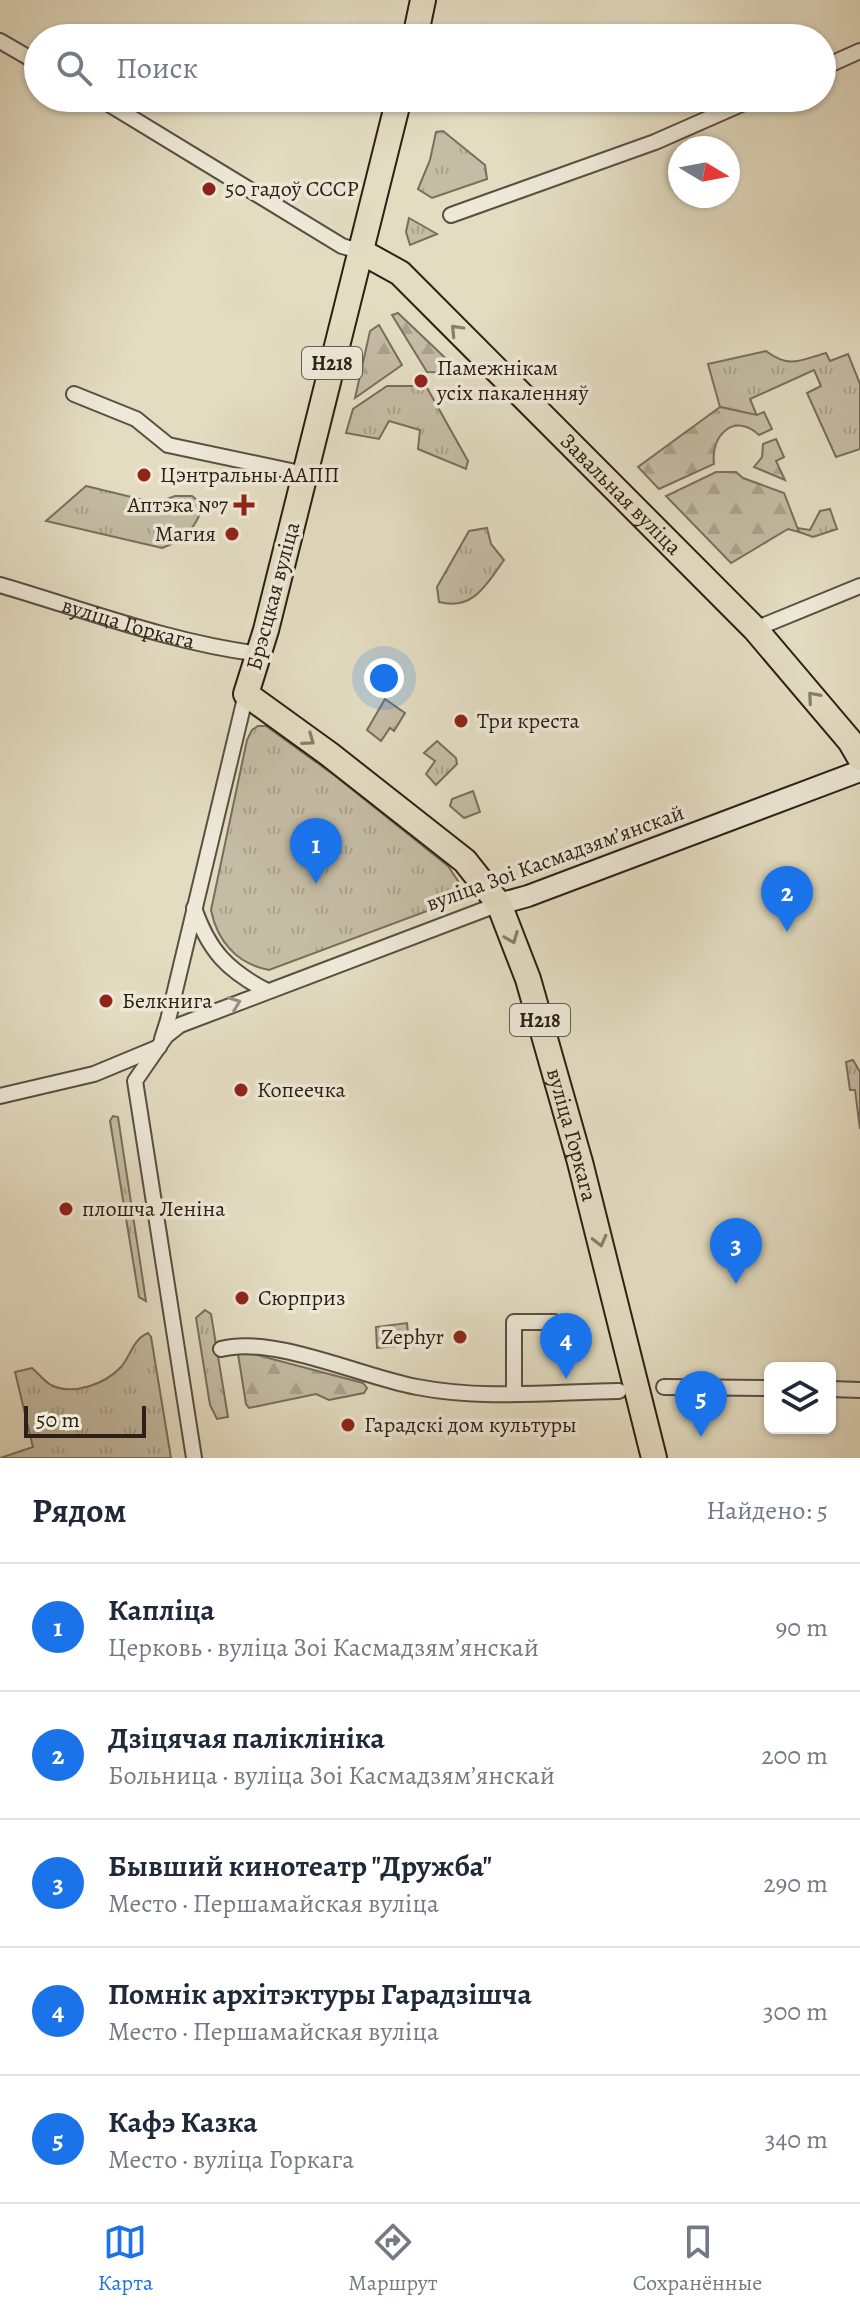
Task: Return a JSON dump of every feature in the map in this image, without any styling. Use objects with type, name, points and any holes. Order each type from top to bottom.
[{"type":"main road","points":[[418,24],[423,0]]},
{"type":"main road","name":"Брэсцкая вуліца","points":[[246,694],[260,654],[396,112]]},
{"type":"main road","name":"Завальная вуліца","points":[[362,252],[400,273],[755,629],[850,741],[860,758]]},
{"type":"main road","name":"вуліца Горкага","points":[[246,694],[329,754],[465,861],[499,904],[528,979],[580,1162],[654,1458]]},
{"type":"main road","name":"вуліца Зоі Касмадзямʼянскай","points":[[499,904],[528,896],[860,771]]},
{"type":"street","points":[[0,41],[24,55]]},
{"type":"street","points":[[836,62],[860,51]]},
{"type":"street","points":[[122,112],[342,246],[362,252]]},
{"type":"street","points":[[451,215],[655,142],[723,112]]},
{"type":"street","points":[[74,394],[136,419],[168,445],[305,474]]},
{"type":"street","name":"вуліца Горкага","points":[[0,585],[172,635],[260,654]]},
{"type":"street","points":[[755,629],[860,586]]},
{"type":"street","name":"Брэсцкая вуліца","points":[[159,1047],[246,694]]},
{"type":"street","name":"вуліца Зоі Касмадзямʼянскай","points":[[159,1047],[180,1025],[499,904]]},
{"type":"street","points":[[194,907],[202,931],[225,963],[246,980],[267,991]]},
{"type":"street","points":[[0,1096],[94,1074],[159,1047]]},
{"type":"street","points":[[159,1047],[135,1081],[194,1458]]},
{"type":"street","points":[[514,1393],[514,1322],[555,1322]]},
{"type":"street","points":[[221,1349],[235,1345],[279,1350],[418,1387],[479,1394],[619,1391]]},
{"type":"street","points":[[664,1387],[764,1388]]},
{"type":"street","points":[[836,1389],[860,1390]]},
{"type":"green space","points":[[443,131],[485,165],[487,179],[432,198],[418,189],[430,160],[436,132]]},
{"type":"green space","points":[[409,218],[437,234],[410,245],[406,232]]},
{"type":"green space","points":[[398,313],[461,373],[427,372],[392,315]]},
{"type":"green space","points":[[379,325],[402,365],[355,398],[370,331]]},
{"type":"green space","points":[[766,351],[789,361],[826,353],[830,361],[848,354],[860,384],[860,449],[836,457],[807,393],[821,386],[814,370],[750,399],[757,416],[720,407],[708,364]]},
{"type":"green space","points":[[387,386],[426,386],[468,461],[466,469],[418,449],[420,430],[389,421],[379,439],[346,433],[353,409]]},
{"type":"green space","points":[[720,407],[757,415],[764,412],[772,429],[759,435],[750,428],[733,426],[720,436],[716,444],[714,464],[659,489],[638,467]]},
{"type":"green space","points":[[776,439],[784,457],[776,461],[785,480],[754,467],[762,457],[763,444]]},
{"type":"green space","points":[[716,472],[736,472],[743,478],[784,493],[799,532],[788,529],[731,563],[666,496]]},
{"type":"green space","points":[[86,486],[156,503],[175,496],[192,496],[203,505],[188,532],[162,548],[46,521]]},
{"type":"green space","points":[[830,509],[837,529],[813,537],[799,532],[797,528],[810,530],[820,511]]},
{"type":"green space","points":[[487,528],[491,544],[504,560],[478,594],[461,603],[439,602],[437,587],[469,531]]},
{"type":"green space","points":[[385,699],[405,713],[394,731],[390,728],[381,741],[367,730]]},
{"type":"green space","points":[[258,726],[266,726],[334,775],[448,866],[458,881],[460,891],[454,901],[269,970],[238,957],[218,932],[211,910],[247,740]]},
{"type":"green space","points":[[437,741],[456,758],[457,764],[436,785],[426,774],[435,761],[424,753]]},
{"type":"green space","points":[[473,791],[480,812],[464,818],[450,806],[452,799]]},
{"type":"green space","points":[[853,1060],[860,1072],[860,1129],[855,1090],[850,1090],[846,1062]]},
{"type":"green space","points":[[113,1116],[118,1117],[146,1301],[139,1297],[110,1121]]},
{"type":"green space","points":[[205,1310],[211,1314],[228,1417],[217,1419],[210,1405],[196,1318]]},
{"type":"green space","points":[[407,1323],[409,1345],[377,1348],[376,1327]]},
{"type":"green space","points":[[148,1333],[171,1458],[0,1458],[33,1447],[15,1372],[32,1368],[48,1383],[60,1388],[79,1389],[98,1383],[114,1373],[138,1340]]},
{"type":"green space","points":[[242,1351],[363,1383],[367,1388],[364,1393],[329,1400],[316,1394],[249,1408],[238,1354]]},
{"type":"place","name":"50 гадоў СССР","points":[[209,189]]},
{"type":"place","name":"Памежнікам усіх пакаленняў","points":[[421,381]]},
{"type":"place","name":"Цэнтральны ААПП","points":[[144,475]]},
{"type":"place","name":"Аптэка №7","points":[[244,505]]},
{"type":"place","name":"Магия","points":[[232,534]]},
{"type":"place","name":"Три креста","points":[[461,721]]},
{"type":"place","name":"Капліца","points":[[316,884]]},
{"type":"place","name":"Дзіцячая паліклініка","points":[[787,932]]},
{"type":"place","name":"Белкнига","points":[[106,1001]]},
{"type":"place","name":"Копеечка","points":[[241,1090]]},
{"type":"place","name":"плошча Леніна","points":[[66,1209]]},
{"type":"place","name":"Бывший кинотеатр \"Дружба\"","points":[[736,1284]]},
{"type":"place","name":"Сюрприз","points":[[242,1298]]},
{"type":"place","name":"Zephyr","points":[[460,1337]]},
{"type":"place","name":"Помнік архітэктуры Гарадзішча","points":[[566,1379]]},
{"type":"place","name":"Гарадскі дом культуры","points":[[348,1425]]},
{"type":"place","name":"Кафэ Казка","points":[[701,1437]]}]
